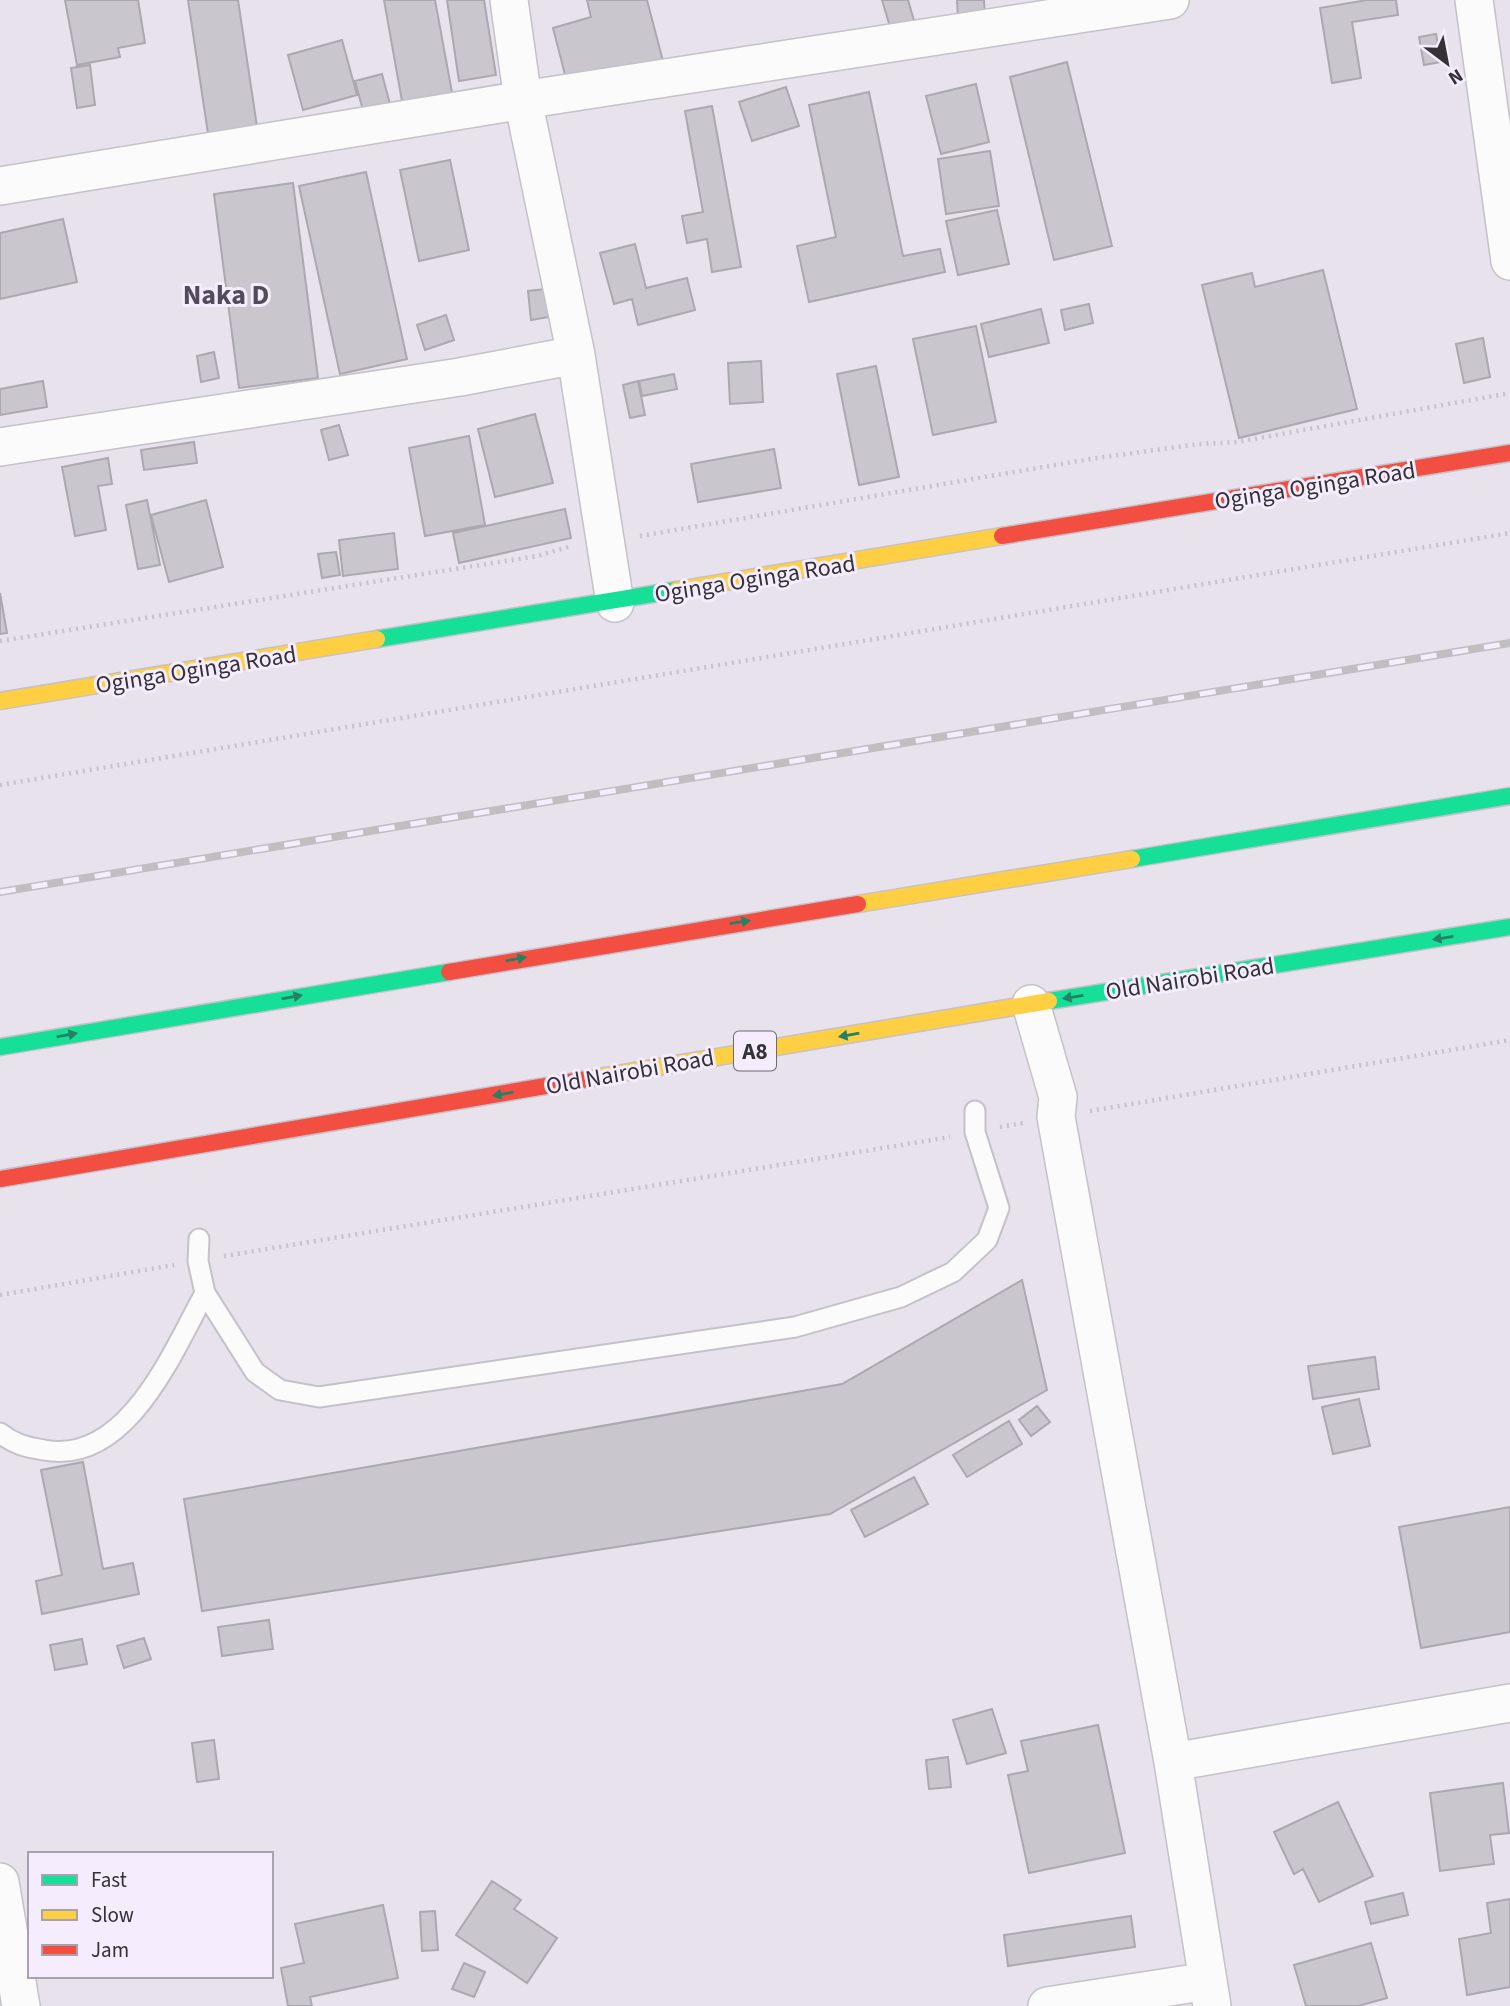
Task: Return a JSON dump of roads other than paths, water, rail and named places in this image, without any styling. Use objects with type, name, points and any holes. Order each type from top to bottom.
[{"type":"main road","name":"Oginga Oginga Road","points":[[0,701],[615,603],[1510,453]]},
{"type":"main road","points":[[0,1047],[1510,796]]},
{"type":"main road","name":"Old Nairobi Road","points":[[0,1180],[1031,1004],[1510,927]]},
{"type":"street","points":[[509,0],[523,100],[576,355],[615,603]]},
{"type":"street","points":[[0,186],[523,100],[1170,0]]},
{"type":"street","points":[[1474,0],[1510,261]]},
{"type":"street","points":[[0,447],[460,377],[576,355]]},
{"type":"street","points":[[1031,1004],[1058,1097],[1056,1117],[1173,1762],[1210,1993],[1047,2006]]},
{"type":"street","points":[[1173,1762],[1510,1703]]},
{"type":"street","points":[[0,1882],[21,2006]]},
{"type":"lane","points":[[199,1239],[198,1261],[205,1293],[255,1372],[280,1391],[319,1397],[795,1326],[901,1297],[953,1272],[987,1240],[999,1208],[975,1132],[975,1111]]},
{"type":"lane","points":[[0,1433],[15,1445],[54,1452],[88,1447],[112,1432],[148,1397],[205,1293]]},
{"type":"railway","points":[[0,892],[1510,643]]},
{"type":"district","name":"Naka D","points":[[226,295]]}]
